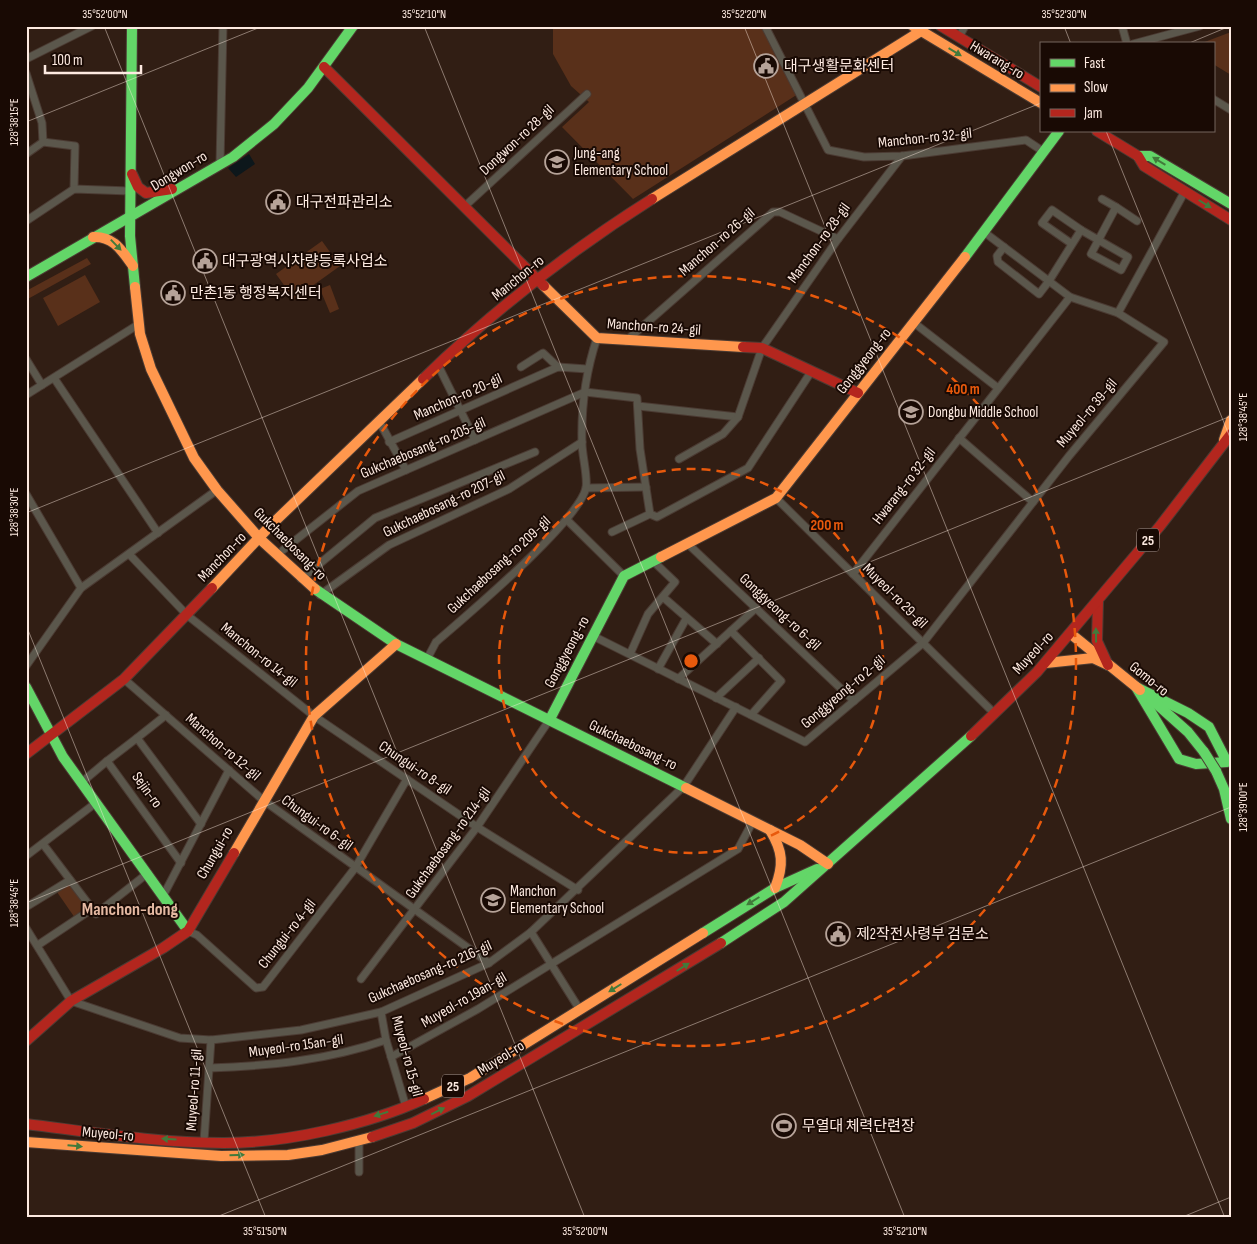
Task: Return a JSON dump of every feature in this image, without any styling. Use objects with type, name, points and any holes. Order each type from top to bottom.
[{"type":"main road","name":"Gukchaebosang-ro","points":[[132,26],[130,218],[139,324],[144,348],[168,407],[194,458],[217,490],[260,539],[301,579],[320,595],[396,644],[754,821],[800,845],[828,864]]},
{"type":"main road","name":"Dongwon-ro","points":[[27,274],[130,218],[220,164],[274,124],[324,67],[353,26]]},
{"type":"main road","name":"Hwarang-ro","points":[[941,26],[1040,86]]},
{"type":"main road","name":"Manchon-ro","points":[[26,754],[124,679],[260,539],[269,527],[379,421],[438,365],[540,280],[643,205],[917,29]]},
{"type":"main road","name":"Hwarang-ro","points":[[917,29],[1040,102]]},
{"type":"main road","points":[[324,67],[540,280]]},
{"type":"main road","name":"Gonggyeong-ro","points":[[550,719],[624,576],[776,498],[984,232],[1058,132]]},
{"type":"main road","points":[[1099,132],[1138,156],[1144,166],[1231,220]]},
{"type":"main road","points":[[1138,156],[1150,156],[1231,204]]},
{"type":"main road","points":[[130,171],[138,187],[146,193],[154,193],[182,186]]},
{"type":"main road","points":[[92,238],[107,237],[112,240],[133,266]]},
{"type":"main road","name":"Manchon-ro 24-gil","points":[[540,280],[597,338],[762,348],[858,392]]},
{"type":"main road","points":[[1227,442],[1231,420]]},
{"type":"main road","name":"Muyeol-ro","points":[[26,1142],[221,1156],[288,1155],[322,1150],[413,1123],[468,1096],[725,940],[784,902],[828,864],[995,714],[1046,663],[1227,442],[1231,434]]},
{"type":"main road","points":[[1098,601],[1095,640],[1098,650],[1108,665]]},
{"type":"main road","name":"Gomo-ro","points":[[1071,634],[1188,732],[1216,771],[1224,789],[1231,819]]},
{"type":"main road","name":"Chungui-ro","points":[[26,1041],[71,1001],[163,948],[188,931],[263,800],[314,716],[396,644]]},
{"type":"main road","points":[[1046,663],[1093,658],[1108,665]]},
{"type":"main road","points":[[26,687],[63,757],[188,931]]},
{"type":"main road","points":[[1136,687],[1188,713],[1209,727],[1229,762],[1194,764],[1185,763],[1179,759],[1136,687]]},
{"type":"main road","points":[[769,829],[783,854],[781,872],[774,888]]},
{"type":"main road","name":"Muyeol-ro","points":[[26,1124],[124,1136],[224,1142],[287,1138],[406,1107],[470,1078],[774,888],[828,864]]},
{"type":"main road","points":[[358,1121],[359,1140]]},
{"type":"main road","points":[[104,1148],[132,1142],[132,1140],[124,1136]]},
{"type":"street","points":[[26,59],[92,26]]},
{"type":"street","points":[[220,164],[223,26]]},
{"type":"street","points":[[764,26],[804,103]]},
{"type":"street","points":[[959,37],[965,26]]},
{"type":"street","points":[[1122,26],[1126,42]]},
{"type":"street","points":[[1140,42],[1200,26]]},
{"type":"street","points":[[26,73],[42,123],[43,142]]},
{"type":"street","name":"Dongwon-ro 28-gil","points":[[465,206],[586,94]]},
{"type":"street","points":[[1214,100],[1231,110]]},
{"type":"street","name":"Manchon-ro 32-gil","points":[[804,103],[828,150],[864,157],[902,156],[1026,140],[1044,152]]},
{"type":"street","points":[[26,154],[43,142],[75,146],[74,189]]},
{"type":"street","name":"Manchon-ro 28-gil","points":[[762,348],[838,239],[902,156]]},
{"type":"street","points":[[26,221],[74,189],[130,190]]},
{"type":"street","points":[[984,232],[1070,297],[1118,313],[1185,192]]},
{"type":"street","points":[[1102,199],[1137,220]]},
{"type":"street","points":[[1072,244],[1042,224],[1052,210],[1081,230],[1100,240],[1128,257],[1121,270],[1092,254],[1100,240],[1116,207]]},
{"type":"street","name":"Manchon-ro 26-gil","points":[[626,341],[773,212],[780,212],[838,239]]},
{"type":"street","points":[[1004,247],[997,256],[998,262],[1039,294],[1081,230]]},
{"type":"street","name":"Hwarang-ro 32-gil","points":[[853,574],[1070,297]]},
{"type":"street","name":"Muyeol-ro 39-gil","points":[[923,643],[1033,502],[1164,342],[1118,313]]},
{"type":"street","points":[[913,322],[998,388]]},
{"type":"street","points":[[26,395],[139,324]]},
{"type":"street","points":[[597,338],[587,369],[585,392],[582,442],[586,488],[646,487]]},
{"type":"street","points":[[679,459],[723,434],[738,417],[762,348]]},
{"type":"street","name":"Manchon-ro 20-gil","points":[[522,367],[543,353],[558,367]]},
{"type":"street","points":[[26,360],[42,385]]},
{"type":"street","points":[[438,365],[462,410],[475,440]]},
{"type":"street","name":"Manchon-ro 20-gil","points":[[389,442],[558,367],[587,369]]},
{"type":"street","points":[[612,532],[650,514],[657,517],[748,468],[812,372]]},
{"type":"street","points":[[54,378],[158,533]]},
{"type":"street","points":[[585,392],[637,398],[640,449],[650,514]]},
{"type":"street","name":"Gukchaebosang-ro 205-gil","points":[[283,550],[358,491],[585,392]]},
{"type":"street","points":[[638,406],[738,417]]},
{"type":"street","points":[[379,421],[406,470]]},
{"type":"street","points":[[959,438],[1033,502]]},
{"type":"street","name":"Gukchaebosang-ro 207-gil","points":[[320,595],[389,544],[509,489],[582,442]]},
{"type":"street","name":"Gukchaebosang-ro 207-gil","points":[[301,579],[375,518],[535,452]]},
{"type":"street","name":"Gukchaebosang-ro 209-gil","points":[[427,658],[436,642],[567,520],[586,488]]},
{"type":"street","points":[[26,666],[81,588],[217,490]]},
{"type":"street","points":[[26,494],[29,504],[81,588]]},
{"type":"street","name":"Muyeol-ro 29-gil","points":[[776,498],[995,714]]},
{"type":"street","points":[[567,520],[624,576]]},
{"type":"street","name":"Gonggyeong-ro 6-gil","points":[[688,544],[854,701]]},
{"type":"street","points":[[129,554],[187,615]]},
{"type":"street","points":[[630,654],[648,614],[675,582],[653,561]]},
{"type":"street","points":[[663,596],[686,619],[716,644]]},
{"type":"street","points":[[678,679],[756,608]]},
{"type":"street","name":"Manchon-ro 14-gil","points":[[187,615],[314,716]]},
{"type":"street","points":[[658,669],[686,619]]},
{"type":"street","points":[[731,631],[782,681],[751,715]]},
{"type":"street","name":"Gonggyeong-ro 2-gil","points":[[593,636],[805,742],[923,643]]},
{"type":"street","points":[[716,698],[759,658]]},
{"type":"street","name":"Manchon-ro 12-gil","points":[[124,679],[263,800]]},
{"type":"street","name":"Gukchaebosang-ro","points":[[684,786],[736,707]]},
{"type":"street","name":"Manchon-ro 12-gil","points":[[107,761],[166,715]]},
{"type":"street","name":"Chungui-ro 8-gil","points":[[314,716],[478,827],[578,890]]},
{"type":"street","name":"Gukchaebosang-ro 214-gil","points":[[361,979],[478,827],[550,719]]},
{"type":"street","points":[[137,738],[201,824]]},
{"type":"street","points":[[82,782],[107,761]]},
{"type":"street","name":"Sejin-ro","points":[[107,761],[181,863]]},
{"type":"street","points":[[163,896],[228,770]]},
{"type":"street","name":"Chungui-ro 6-gil","points":[[355,868],[407,779]]},
{"type":"street","name":"Gukchaebosang-ro 216-gil","points":[[71,1001],[180,1038],[210,1040],[302,1030],[381,1012],[489,963],[531,932],[578,890],[684,786]]},
{"type":"street","name":"Chungui-ro 6-gil","points":[[263,800],[489,963]]},
{"type":"street","points":[[26,856],[97,802]]},
{"type":"street","name":"Muyeol-ro 19an-gil","points":[[391,1057],[478,1009],[738,849],[754,821]]},
{"type":"street","points":[[43,844],[94,912]]},
{"type":"street","name":"Chungui-ro 4-gil","points":[[188,931],[197,935],[256,988],[263,987],[355,868]]},
{"type":"street","points":[[38,945],[94,912],[148,873]]},
{"type":"street","points":[[26,907],[70,880]]},
{"type":"street","points":[[26,928],[71,1001]]},
{"type":"street","points":[[531,932],[580,1010]]},
{"type":"street","name":"Muyeol-ro 15-gil","points":[[381,1012],[386,1040],[406,1107]]},
{"type":"street","name":"Muyeol-ro 11-gil","points":[[204,1141],[210,1040]]},
{"type":"street","name":"Muyeol-ro 15an-gil","points":[[209,1068],[246,1067],[313,1059],[351,1052],[386,1040]]},
{"type":"street","points":[[359,1140],[359,1172]]},
{"type":"shaded area","points":[[553,26],[761,26],[798,94],[633,199],[562,127],[589,102],[571,86],[553,54]]},
{"type":"shaded area","points":[[1231,32],[1231,75],[1214,65],[1214,42],[1205,42]]},
{"type":"shaded area","points":[[249,154],[255,164],[236,177],[228,168]]},
{"type":"shaded area","points":[[322,241],[340,266],[294,299],[276,274]]},
{"type":"shaded area","points":[[87,258],[91,264],[26,300],[26,291]]},
{"type":"shaded area","points":[[85,275],[100,302],[58,326],[43,298]]},
{"type":"shaded area","points":[[330,285],[339,309],[330,313],[320,289]]},
{"type":"shaded area","points":[[70,883],[89,909],[75,918],[57,892]]},
{"type":"traffic: fast","points":[[132,26],[130,236],[135,287]]},
{"type":"traffic: fast","points":[[26,277],[233,157],[274,124],[308,88],[353,26]]},
{"type":"traffic: fast","points":[[965,257],[1058,132]]},
{"type":"traffic: fast","points":[[1138,156],[1150,156],[1231,204]]},
{"type":"traffic: fast","points":[[550,719],[624,576],[661,557]]},
{"type":"traffic: fast","points":[[315,589],[396,644],[686,788]]},
{"type":"traffic: fast","points":[[26,687],[63,757],[188,931]]},
{"type":"traffic: fast","points":[[1136,687],[1188,713],[1209,727],[1227,762],[1196,764],[1179,759],[1136,687]]},
{"type":"traffic: fast","points":[[1151,699],[1188,732],[1204,752]]},
{"type":"traffic: fast","points":[[721,943],[784,902],[971,736]]},
{"type":"traffic: fast","points":[[1204,752],[1216,771]]},
{"type":"traffic: fast","points":[[1216,771],[1224,789],[1231,819]]},
{"type":"traffic: fast","points":[[703,933],[775,888],[817,869]]},
{"type":"traffic: slow","points":[[913,26],[1040,102]]},
{"type":"traffic: slow","points":[[652,199],[921,31]]},
{"type":"traffic: slow","points":[[93,237],[100,237],[112,242],[121,250],[133,266]]},
{"type":"traffic: slow","points":[[661,557],[776,498],[965,257]]},
{"type":"traffic: slow","points":[[544,286],[597,338],[743,347]]},
{"type":"traffic: slow","points":[[135,287],[140,334],[151,369],[194,458],[217,490],[260,539],[315,589]]},
{"type":"traffic: slow","points":[[212,588],[269,527],[423,379]]},
{"type":"traffic: slow","points":[[1224,440],[1231,420]]},
{"type":"traffic: slow","points":[[1071,634],[1140,690]]},
{"type":"traffic: slow","points":[[234,853],[314,716],[396,644]]},
{"type":"traffic: slow","points":[[1046,663],[1093,658],[1108,665]]},
{"type":"traffic: slow","points":[[686,788],[800,845],[828,864]]},
{"type":"traffic: slow","points":[[770,830],[778,845],[781,858],[780,872],[775,888]]},
{"type":"traffic: slow","points":[[424,1099],[470,1078],[703,933]]},
{"type":"traffic: slow","points":[[26,1142],[221,1156],[288,1155],[322,1150],[372,1137]]},
{"type":"traffic: jam","points":[[941,26],[1040,86]]},
{"type":"traffic: jam","points":[[324,67],[544,286]]},
{"type":"traffic: jam","points":[[1099,132],[1138,156],[1144,166],[1231,220]]},
{"type":"traffic: jam","points":[[132,174],[138,187],[146,193],[172,189]]},
{"type":"traffic: jam","points":[[423,379],[476,330],[533,283],[592,239],[652,199]]},
{"type":"traffic: jam","points":[[743,347],[762,348],[858,393]]},
{"type":"traffic: jam","points":[[971,736],[1037,672],[1160,526],[1231,434]]},
{"type":"traffic: jam","points":[[26,754],[124,679],[212,588]]},
{"type":"traffic: jam","points":[[1098,601],[1097,641],[1108,665]]},
{"type":"traffic: jam","points":[[26,1041],[71,1001],[163,948],[188,931],[234,853]]},
{"type":"traffic: jam","points":[[372,1137],[413,1123],[468,1096],[721,943]]},
{"type":"traffic: jam","points":[[26,1124],[174,1141],[199,1143],[248,1142],[273,1140],[326,1131],[377,1117],[424,1099]]},
{"type":"place","name":"대구생활문화센터","points":[[766,66]]},
{"type":"place","name":"Jung-ang Elementary School","points":[[557,162]]},
{"type":"place","name":"대구전파관리소","points":[[278,202]]},
{"type":"place","name":"대구광역시차량등록사업소","points":[[205,261]]},
{"type":"place","name":"만촌1동 행정복지센터","points":[[173,293]]},
{"type":"place","name":"Dongbu Middle School","points":[[911,412]]},
{"type":"place","name":"Manchon Elementary School","points":[[493,900]]},
{"type":"place","name":"제2작전사령부 검문소","points":[[838,934]]},
{"type":"place","name":"무열대 체력단련장","points":[[784,1126]]},
{"type":"district","name":"Manchon-dong","points":[[130,909]]}]
